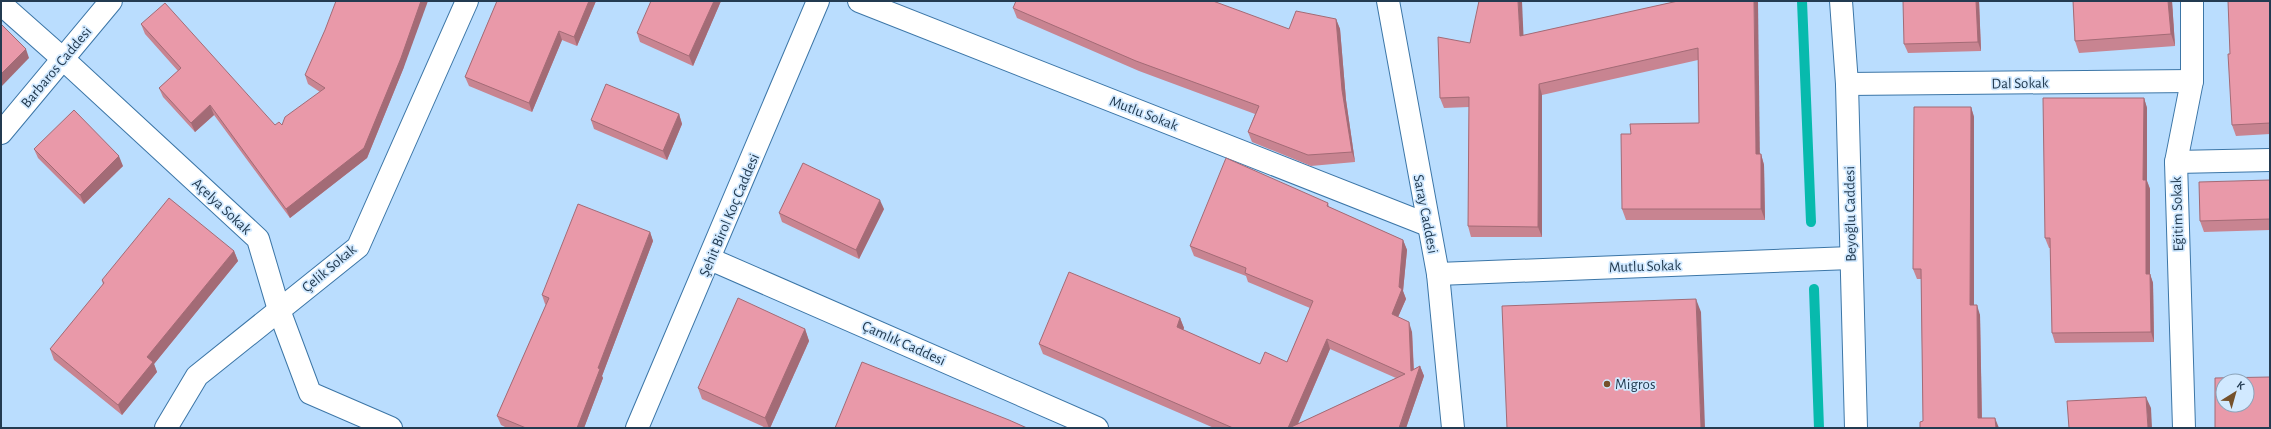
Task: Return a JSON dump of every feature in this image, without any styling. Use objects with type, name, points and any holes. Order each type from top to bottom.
[{"type":"street","name":"Barbaros Caddesi","points":[[1,133],[111,1]]},
{"type":"street","name":"Çelik Sokak","points":[[166,428],[197,376],[358,247],[467,1]]},
{"type":"street","name":"Şehit Birol Koç Caddesi","points":[[637,428],[710,259],[818,1]]},
{"type":"street","name":"Mutlu Sokak","points":[[859,1],[1428,225]]},
{"type":"street","name":"Saray Caddesi","points":[[1388,1],[1438,274],[1453,428]]},
{"type":"street","name":"Beyoğlu Caddesi","points":[[1841,1],[1847,84],[1856,428]]},
{"type":"street","name":"Eğitim Sokak","points":[[2184,428],[2176,162],[2192,81],[2192,1]]},
{"type":"street","name":"Açelya Sokak","points":[[1,4],[62,58],[258,239],[279,310],[310,393],[391,428]]},
{"type":"street","name":"Dal Sokak","points":[[1847,84],[2192,81]]},
{"type":"street","points":[[2176,162],[2270,160]]},
{"type":"street","name":"Mutlu Sokak","points":[[1438,274],[1852,258]]},
{"type":"street","name":"Çamlık Caddesi","points":[[710,259],[1097,428]]},
{"type":"building","points":[[336,1],[421,1],[401,58],[364,148],[286,209],[210,105],[191,123],[159,88],[181,68],[141,24],[165,3],[275,125],[279,122],[282,125],[285,117],[325,88],[305,75]]},
{"type":"building","points":[[497,1],[589,1],[574,37],[559,31],[529,103],[465,77]]},
{"type":"building","points":[[651,1],[714,1],[689,56],[637,33]]},
{"type":"building","points":[[1016,1],[1213,1],[1289,29],[1296,11],[1336,19],[1342,90],[1352,152],[1308,155],[1248,132],[1259,106],[1136,61],[1013,8]]},
{"type":"building","points":[[1479,1],[1518,1],[1520,36],[1678,1],[1754,1],[1756,154],[1761,154],[1761,209],[1622,209],[1621,134],[1631,134],[1630,124],[1699,123],[1698,48],[1539,84],[1538,227],[1468,226],[1469,97],[1440,98],[1438,37],[1470,43]]},
{"type":"building","points":[[1903,1],[1976,1],[1978,42],[1904,44]]},
{"type":"building","points":[[2073,1],[2168,1],[2171,34],[2075,41]]},
{"type":"building","points":[[2228,1],[2270,1],[2270,123],[2232,125],[2228,54],[2230,54]]},
{"type":"building","points":[[1,24],[26,49],[1,74]]},
{"type":"building","points":[[606,84],[679,114],[663,151],[591,120]]},
{"type":"building","points":[[2043,98],[2144,98],[2143,180],[2146,180],[2146,274],[2150,274],[2151,332],[2052,333],[2050,238],[2045,238]]},
{"type":"building","points":[[1914,107],[1971,107],[1970,305],[1977,305],[1978,418],[1995,418],[1996,428],[1920,428],[1920,422],[1923,421],[1921,269],[1913,269]]},
{"type":"building","points":[[74,110],[119,156],[80,195],[34,149]]},
{"type":"building","points":[[1226,158],[1328,203],[1327,206],[1403,240],[1399,287],[1402,289],[1392,314],[1409,322],[1411,371],[1420,366],[1399,428],[1289,428],[1405,374],[1327,339],[1288,428],[1233,428],[1039,344],[1069,272],[1180,318],[1177,327],[1260,364],[1265,352],[1287,362],[1313,301],[1245,273],[1246,268],[1190,246]]},
{"type":"building","points":[[803,163],[880,200],[856,250],[779,213]]},
{"type":"building","points":[[2270,180],[2270,219],[2200,221],[2199,182]]},
{"type":"building","points":[[169,198],[234,251],[147,357],[153,362],[118,405],[50,349],[104,283],[102,280]]},
{"type":"building","points":[[578,204],[650,232],[598,368],[600,369],[577,428],[526,428],[497,416],[549,298],[542,295]]},
{"type":"building","points":[[738,298],[805,329],[765,418],[698,388]]},
{"type":"building","name":"Migros","points":[[1696,299],[1701,428],[1507,428],[1502,306]]},
{"type":"building","points":[[862,362],[1009,420],[1027,428],[835,428]]},
{"type":"building","points":[[2255,377],[2270,377],[2270,428],[2215,428],[2215,413],[2255,413]]},
{"type":"building","points":[[2146,397],[2148,428],[2069,428],[2067,401]]},
{"type":"waterway","points":[[1802,1],[1811,222]]},
{"type":"waterway","points":[[1814,289],[1819,428]]},
{"type":"place","name":"Migros","points":[[1607,384]]}]
